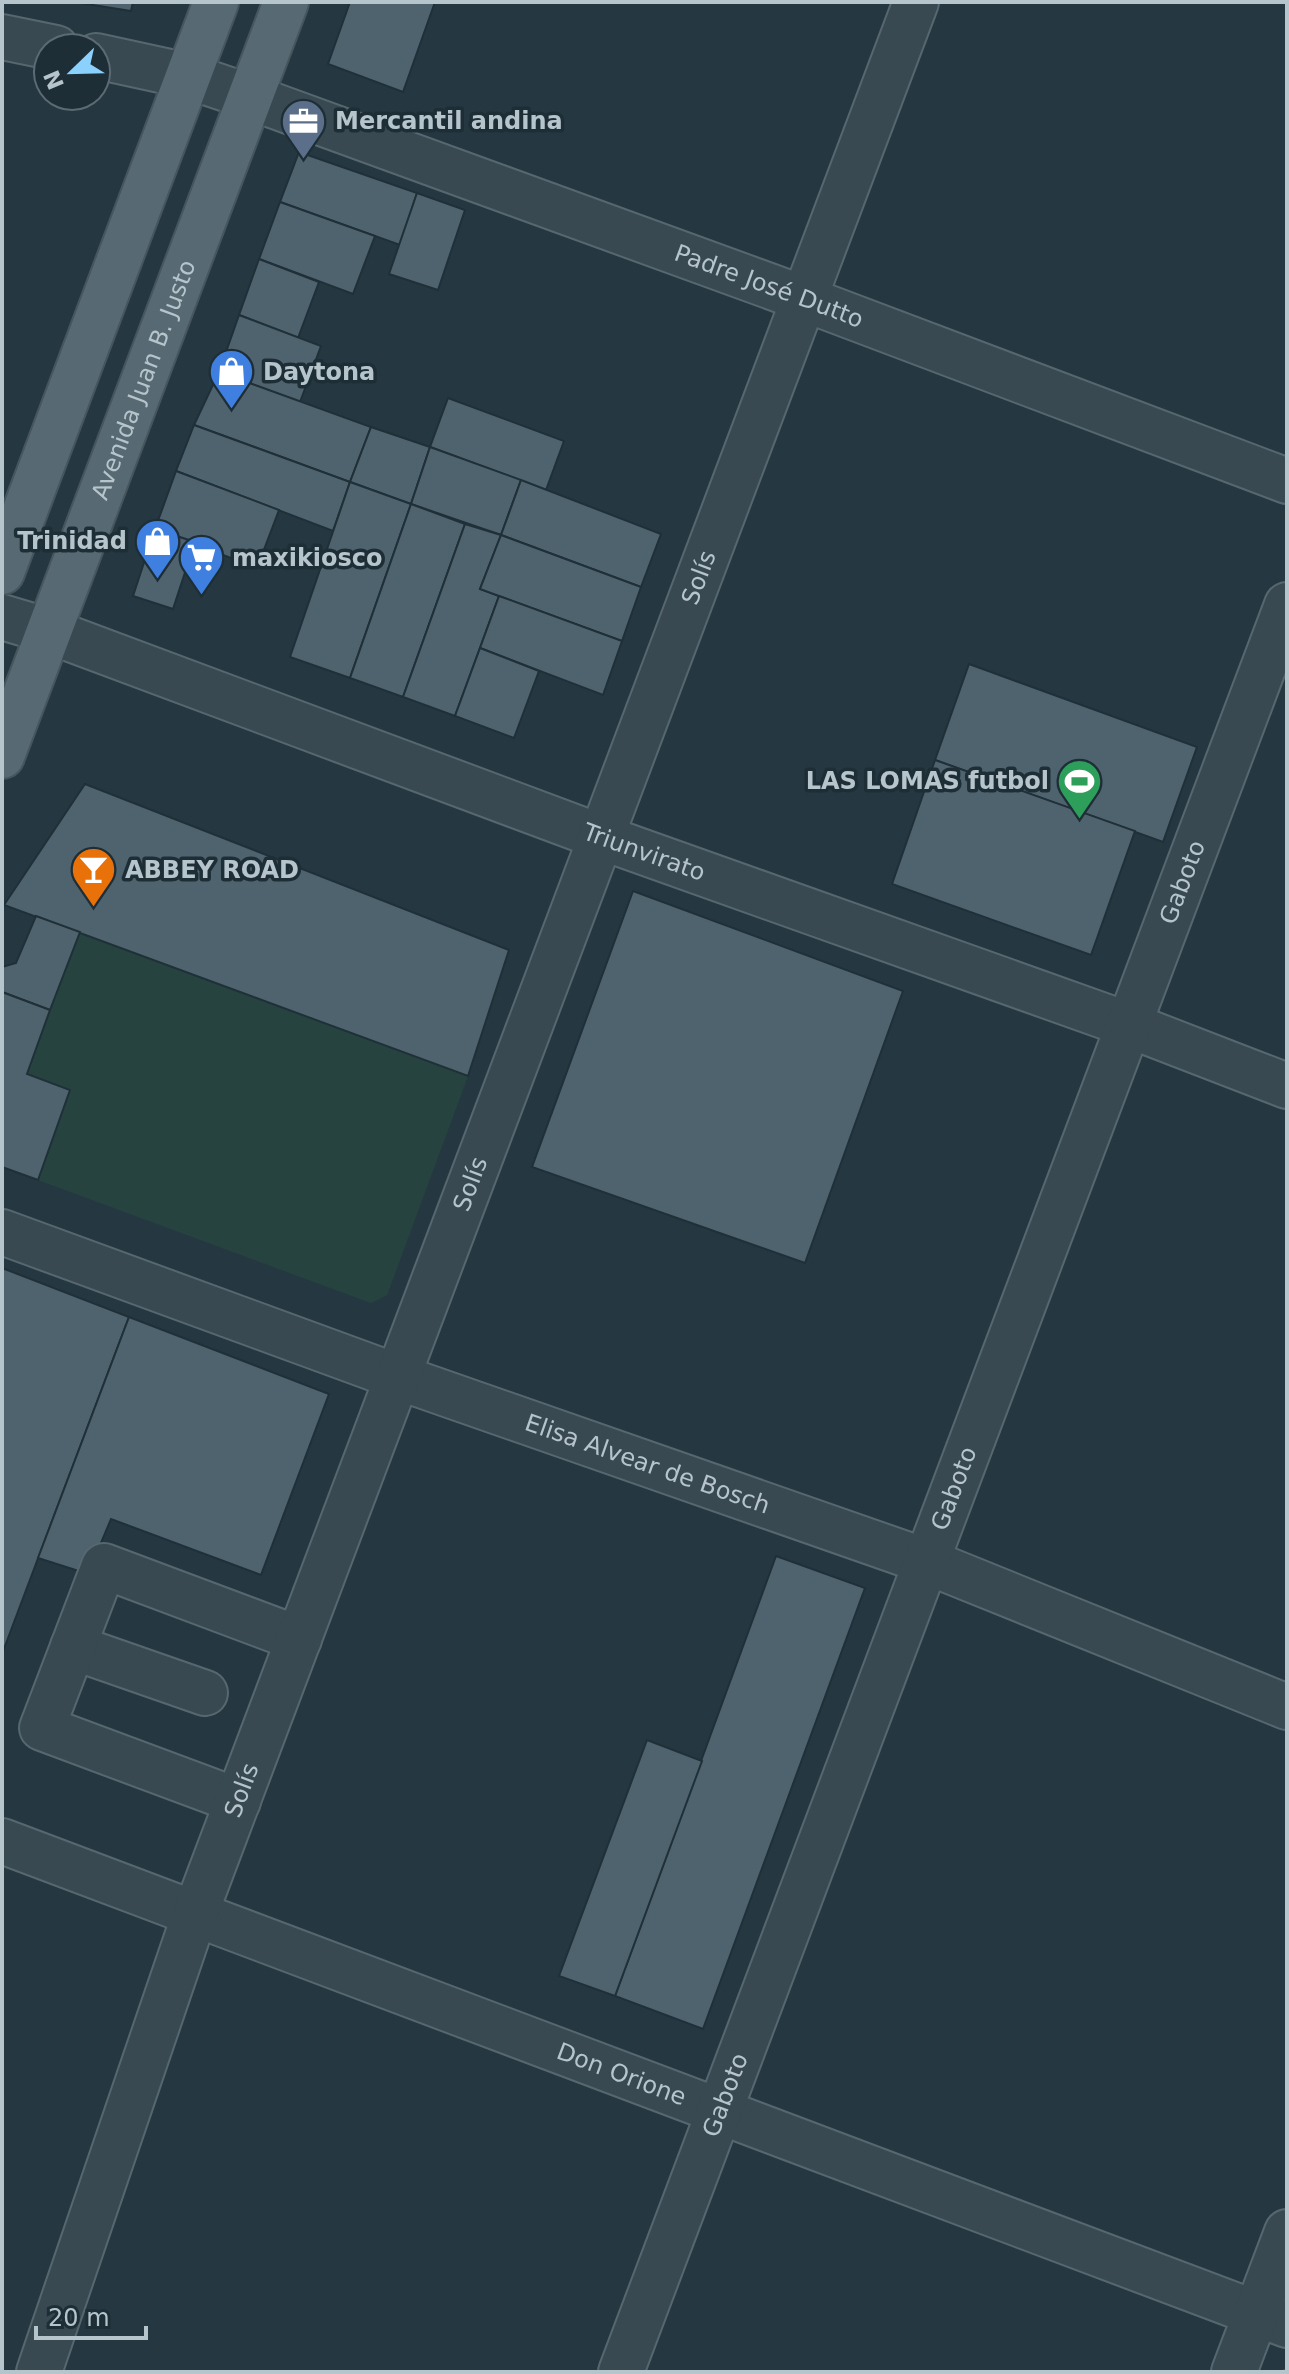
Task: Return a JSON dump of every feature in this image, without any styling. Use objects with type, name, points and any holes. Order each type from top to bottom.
[{"type":"main road","points":[[2,572],[216,2]]},
{"type":"main road","name":"Avenida Juan B. Justo","points":[[2,756],[286,2]]},
{"type":"street","name":"Solís","points":[[39,2372],[195,1914],[916,2]]},
{"type":"street","points":[[2,37],[32,43]]},
{"type":"street","name":"Padre José Dutto","points":[[112,59],[188,76],[250,97],[805,299],[1287,481]]},
{"type":"street","name":"Gaboto","points":[[621,2372],[1287,605]]},
{"type":"street","name":"Triunvirato","points":[[2,617],[49,631],[601,837],[1129,1025],[1287,1086]]},
{"type":"street","name":"Elisa Alvear de Bosch","points":[[2,1232],[398,1377],[928,1562],[1287,1707]]},
{"type":"street","points":[[238,1801],[42,1728],[104,1566],[299,1639]]},
{"type":"street","points":[[73,1647],[205,1693]]},
{"type":"street","name":"Don Orione","points":[[2,1841],[1272,2319]]},
{"type":"street","points":[[1234,2372],[1272,2319],[1287,2232]]},
{"type":"green space","points":[[36,916],[468,1076],[387,1295],[371,1303],[38,1180],[70,1090],[27,1074],[50,1010],[2,992],[2,967],[16,963]]},
{"type":"building","points":[[74,2],[133,2],[131,11]]},
{"type":"building","points":[[350,2],[435,2],[403,92],[328,64]]},
{"type":"building","points":[[299,152],[417,193],[400,245],[280,202]]},
{"type":"building","points":[[417,193],[465,210],[438,290],[389,274]]},
{"type":"building","points":[[280,202],[375,236],[353,294],[259,259]]},
{"type":"building","points":[[259,259],[319,282],[298,338],[239,315]]},
{"type":"building","points":[[239,315],[321,346],[300,402],[219,372]]},
{"type":"building","points":[[219,372],[371,427],[350,482],[194,425]]},
{"type":"building","points":[[448,398],[564,441],[546,490],[430,447]]},
{"type":"building","points":[[194,425],[350,482],[333,531],[176,471]]},
{"type":"building","points":[[371,427],[430,447],[411,504],[350,482]]},
{"type":"building","points":[[430,447],[521,480],[501,535],[411,504]]},
{"type":"building","points":[[176,471],[279,510],[257,568],[155,529]]},
{"type":"building","points":[[521,480],[661,534],[641,587],[501,535]]},
{"type":"building","points":[[350,482],[411,504],[350,678],[290,657]]},
{"type":"building","points":[[411,504],[465,524],[403,697],[350,678]]},
{"type":"building","points":[[465,524],[501,535],[480,589],[499,596],[455,716],[403,697]]},
{"type":"building","points":[[155,529],[195,542],[173,609],[133,596]]},
{"type":"building","points":[[501,535],[641,587],[622,641],[480,589]]},
{"type":"building","points":[[499,596],[622,641],[603,695],[480,648]]},
{"type":"building","points":[[480,648],[539,671],[514,738],[455,716]]},
{"type":"building","points":[[969,664],[1197,747],[1163,842],[935,760]]},
{"type":"building","points":[[935,760],[1135,831],[1091,955],[892,884]]},
{"type":"building","points":[[85,784],[509,950],[468,1076],[4,905]]},
{"type":"building","points":[[633,891],[903,991],[805,1263],[532,1167]]},
{"type":"building","points":[[36,916],[80,932],[50,1010],[2,992],[2,967],[16,963]]},
{"type":"building","points":[[2,992],[50,1010],[27,1074],[70,1090],[38,1180],[2,1167]]},
{"type":"building","points":[[2,1268],[129,1317],[2,1654]]},
{"type":"building","points":[[129,1317],[329,1394],[261,1575],[111,1519],[88,1574],[38,1558]]},
{"type":"building","points":[[776,1556],[865,1588],[703,2029],[615,1996]]},
{"type":"building","points":[[647,1740],[702,1761],[615,1996],[559,1976]]},
{"type":"place","name":"Mercantil andina","points":[[304,160]]},
{"type":"place","name":"Daytona","points":[[232,411]]},
{"type":"place","name":"Trinidad","points":[[158,580]]},
{"type":"place","name":"maxikiosco","points":[[201,597]]},
{"type":"place","name":"LAS LOMAS futbol","points":[[1080,820]]},
{"type":"place","name":"ABBEY ROAD","points":[[94,909]]}]
